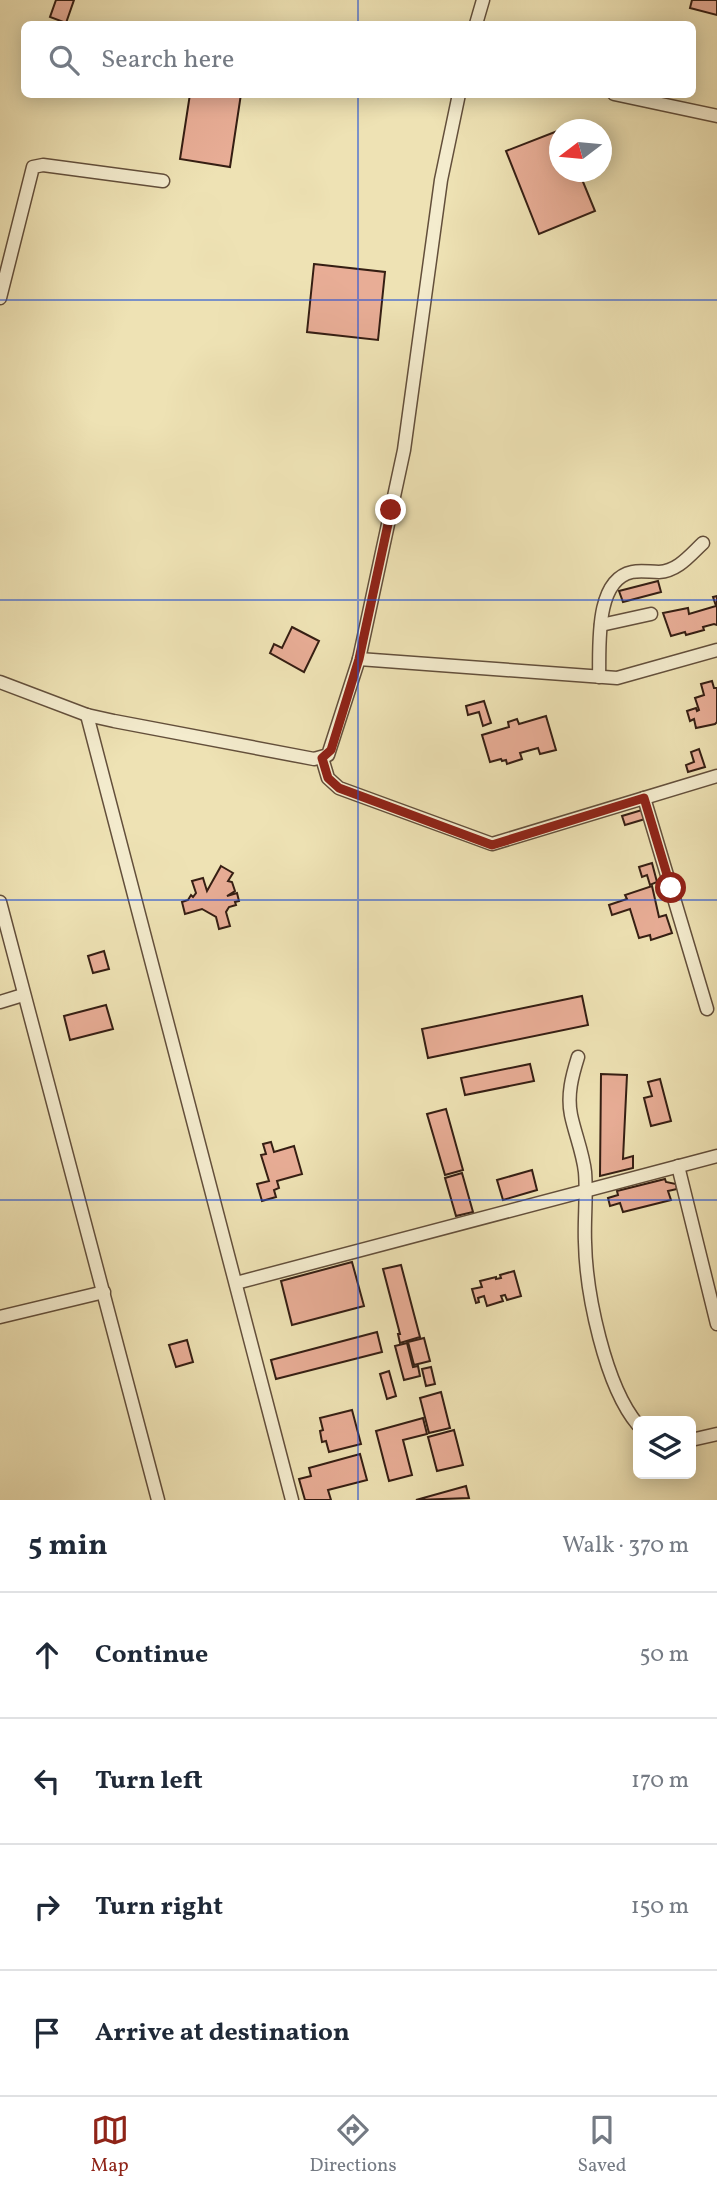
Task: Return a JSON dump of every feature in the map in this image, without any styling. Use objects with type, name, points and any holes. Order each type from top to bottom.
[{"type":"street","points":[[477,21],[483,0]]},
{"type":"street","points":[[0,682],[87,715],[314,759],[322,758],[331,750],[359,659],[404,450],[441,180],[458,98]]},
{"type":"street","points":[[633,98],[717,116]]},
{"type":"street","points":[[0,298],[33,167],[43,165],[163,181]]},
{"type":"street","points":[[599,677],[601,625],[606,598],[613,583],[633,572],[669,570],[679,565],[703,543]]},
{"type":"street","points":[[601,625],[651,614]]},
{"type":"street","points":[[359,659],[599,677],[628,676],[717,650]]},
{"type":"street","points":[[87,715],[292,1500]]},
{"type":"street","points":[[322,758],[328,778],[339,788],[492,845],[717,776]]},
{"type":"street","points":[[644,798],[706,1009]]},
{"type":"street","points":[[0,902],[158,1500]]},
{"type":"street","points":[[0,1002],[23,995]]},
{"type":"street","points":[[578,1057],[570,1087],[570,1104],[583,1159],[588,1283],[599,1335],[615,1384],[633,1416]]},
{"type":"street","points":[[236,1283],[717,1156]]},
{"type":"street","points":[[678,1166],[717,1324]]},
{"type":"street","points":[[0,1317],[104,1292]]},
{"type":"street","points":[[696,1439],[717,1434]]},
{"type":"building","points":[[56,0],[74,0],[67,21],[50,17]]},
{"type":"building","points":[[692,0],[717,0],[717,15],[690,8]]},
{"type":"building","points":[[189,98],[240,98],[230,167],[180,159]]},
{"type":"building","points":[[549,134],[549,182],[583,182],[595,211],[539,234],[506,151]]},
{"type":"building","points":[[314,264],[385,272],[378,340],[307,332]]},
{"type":"building","points":[[658,581],[661,592],[623,602],[619,591]]},
{"type":"building","points":[[717,596],[717,625],[703,627],[704,630],[686,635],[685,632],[671,636],[663,613],[688,608],[689,614],[716,606],[713,597]]},
{"type":"building","points":[[292,627],[319,641],[304,672],[270,653],[274,644],[282,648]]},
{"type":"building","points":[[712,681],[714,688],[717,688],[717,722],[696,728],[694,719],[690,721],[687,711],[696,708],[699,710],[695,698],[704,695],[701,684]]},
{"type":"building","points":[[484,701],[491,723],[483,726],[479,712],[468,715],[466,706]]},
{"type":"building","points":[[546,716],[556,750],[540,754],[538,748],[520,753],[522,759],[507,764],[506,760],[501,759],[490,762],[482,735],[509,727],[508,722],[517,719],[519,724]]},
{"type":"building","points":[[699,749],[705,767],[688,772],[686,765],[694,762],[691,752]]},
{"type":"building","points":[[642,810],[645,819],[625,825],[622,816]]},
{"type":"building","points":[[652,863],[657,882],[650,885],[647,875],[642,877],[639,867]]},
{"type":"building","points":[[221,866],[233,873],[228,881],[232,882],[235,891],[227,896],[237,893],[239,901],[226,912],[230,926],[219,929],[216,917],[202,909],[185,914],[182,902],[196,893],[192,881],[203,878],[207,891]]},
{"type":"building","points":[[652,886],[659,917],[666,915],[672,933],[651,940],[650,935],[639,938],[630,909],[612,915],[609,905],[627,899],[625,895]]},
{"type":"building","points":[[104,951],[109,969],[93,973],[88,956]]},
{"type":"building","points":[[582,996],[588,1025],[428,1058],[422,1029]]},
{"type":"building","points":[[106,1005],[113,1029],[70,1040],[64,1016]]},
{"type":"building","points":[[530,1064],[534,1081],[465,1095],[461,1078]]},
{"type":"building","points":[[601,1074],[627,1075],[623,1159],[633,1156],[633,1168],[600,1176]]},
{"type":"building","points":[[660,1079],[671,1121],[651,1126],[644,1098],[652,1096],[648,1082]]},
{"type":"building","points":[[446,1109],[463,1170],[445,1175],[427,1114]]},
{"type":"building","points":[[271,1142],[274,1152],[294,1146],[302,1174],[277,1181],[279,1188],[274,1190],[276,1197],[262,1201],[257,1184],[269,1181],[261,1155],[266,1154],[263,1144]]},
{"type":"building","points":[[532,1170],[537,1190],[503,1200],[497,1180]]},
{"type":"building","points":[[462,1173],[473,1212],[456,1216],[445,1178]]},
{"type":"building","points":[[665,1179],[666,1182],[676,1184],[677,1189],[668,1191],[671,1200],[623,1212],[620,1203],[610,1206],[608,1198],[618,1195],[617,1191]]},
{"type":"building","points":[[352,1262],[364,1306],[292,1325],[281,1281]]},
{"type":"building","points":[[401,1265],[420,1337],[400,1343],[383,1269]]},
{"type":"building","points":[[514,1271],[521,1296],[507,1300],[505,1295],[501,1296],[503,1301],[487,1306],[484,1296],[478,1298],[479,1302],[476,1303],[472,1289],[482,1287],[480,1281],[501,1278],[500,1275]]},
{"type":"building","points":[[377,1332],[382,1352],[276,1379],[271,1360]]},
{"type":"building","points":[[424,1338],[430,1361],[414,1365],[408,1342]]},
{"type":"building","points":[[187,1340],[193,1362],[176,1367],[169,1345]]},
{"type":"building","points":[[407,1343],[413,1367],[418,1366],[420,1376],[404,1380],[395,1346]]},
{"type":"building","points":[[431,1367],[435,1384],[426,1386],[422,1369]]},
{"type":"building","points":[[389,1371],[396,1396],[387,1399],[380,1374]]},
{"type":"building","points":[[441,1392],[450,1428],[429,1433],[420,1398]]},
{"type":"building","points":[[352,1410],[361,1444],[329,1452],[326,1441],[322,1442],[320,1418]]},
{"type":"building","points":[[423,1418],[427,1434],[403,1440],[412,1475],[389,1481],[376,1431]]},
{"type":"building","points":[[454,1430],[463,1465],[437,1471],[428,1437]]},
{"type":"building","points":[[360,1454],[367,1480],[328,1490],[331,1500],[305,1500],[299,1479],[311,1476],[309,1468]]},
{"type":"building","points":[[466,1486],[469,1498],[416,1500]]},
{"type":"route","points":[[391,510],[359,659],[331,750],[322,758],[328,778],[339,788],[492,845],[644,798],[671,888]]}]
